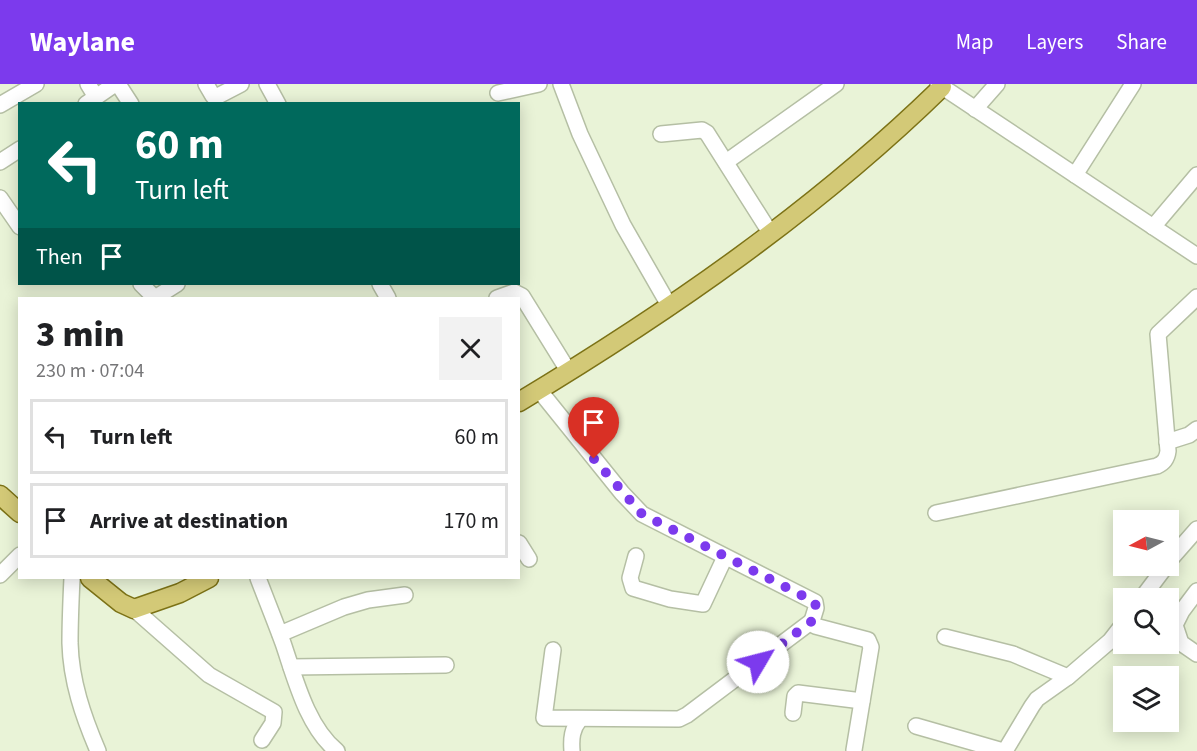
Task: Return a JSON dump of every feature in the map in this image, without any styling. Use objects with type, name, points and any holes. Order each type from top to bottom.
[{"type":"main road","points":[[520,401],[670,307],[771,234],[895,133],[940,85]]},
{"type":"main road","points":[[0,495],[18,511]]},
{"type":"main road","points":[[91,579],[120,603],[134,609],[180,593],[206,579]]},
{"type":"street","points":[[0,105],[36,84]]},
{"type":"street","points":[[90,95],[116,84],[129,102]]},
{"type":"street","points":[[206,84],[216,97],[241,84]]},
{"type":"street","points":[[267,84],[277,102]]},
{"type":"street","points":[[498,93],[539,84]]},
{"type":"street","points":[[561,84],[594,166],[623,225],[670,307]]},
{"type":"street","points":[[726,162],[836,84]]},
{"type":"street","points":[[975,108],[997,84]]},
{"type":"street","points":[[1075,175],[1133,84]]},
{"type":"street","points":[[940,85],[1197,256]]},
{"type":"street","points":[[661,134],[702,129],[707,133],[771,234]]},
{"type":"street","points":[[0,162],[18,150]]},
{"type":"street","points":[[1153,227],[1197,175]]},
{"type":"street","points":[[0,198],[18,224]]},
{"type":"street","points":[[142,285],[153,296],[158,296],[175,285]]},
{"type":"street","points":[[500,297],[514,292],[522,296],[569,372]]},
{"type":"street","points":[[936,513],[1157,466],[1167,458],[1158,334],[1197,297]]},
{"type":"street","points":[[539,390],[622,493],[642,514],[815,602],[816,608],[812,621],[687,716],[679,719],[544,718],[553,650]]},
{"type":"street","points":[[1167,442],[1190,435],[1197,429]]},
{"type":"street","points":[[1179,549],[1197,529]]},
{"type":"street","points":[[520,545],[529,559]]},
{"type":"street","points":[[636,556],[630,578],[633,588],[670,599],[703,604],[725,557]]},
{"type":"street","points":[[0,575],[18,557]]},
{"type":"street","points":[[72,579],[70,644],[76,691],[84,720],[98,751]]},
{"type":"street","points":[[258,579],[280,634],[297,687],[310,715],[337,751]]},
{"type":"street","points":[[1197,591],[1182,611],[1175,626],[1181,643],[1197,654]]},
{"type":"street","points":[[280,634],[344,607],[368,600],[405,594]]},
{"type":"street","points":[[134,609],[209,675],[274,712],[273,723],[262,740]]},
{"type":"street","points":[[812,621],[815,626],[868,640],[871,647],[854,750]]},
{"type":"street","points":[[945,637],[1012,654],[1068,677]]},
{"type":"street","points":[[916,726],[1004,751],[1037,699],[1068,677],[1113,637]]},
{"type":"street","points":[[291,667],[446,665]]},
{"type":"street","points":[[793,713],[795,696],[798,693],[862,701]]},
{"type":"street","points":[[572,751],[574,726],[580,719]]},
{"type":"route","points":[[594,459],[642,514],[815,602],[816,608],[812,621],[758,662]]}]
